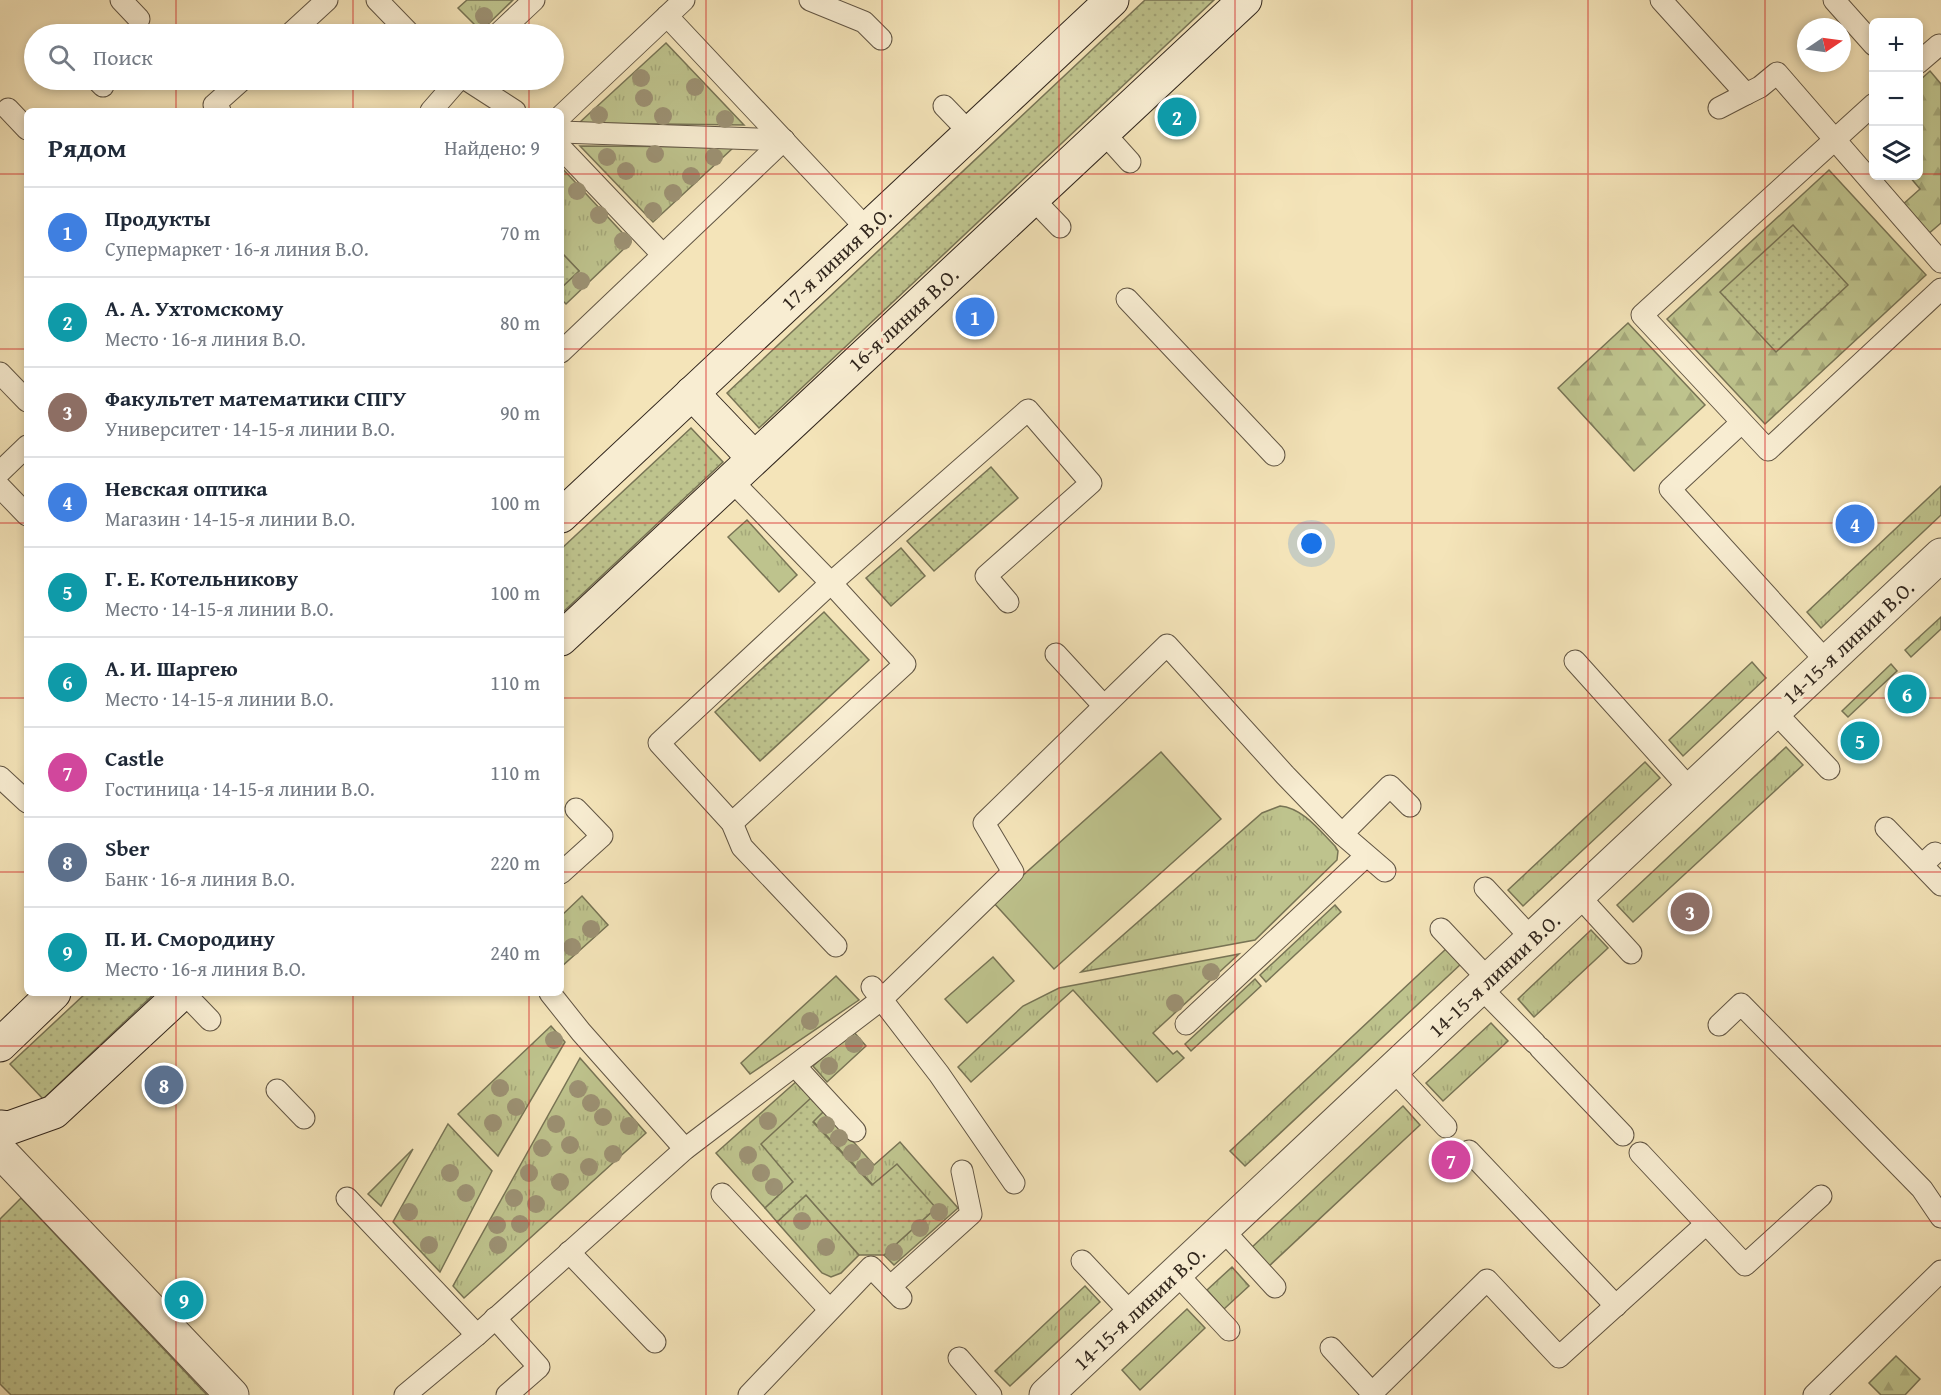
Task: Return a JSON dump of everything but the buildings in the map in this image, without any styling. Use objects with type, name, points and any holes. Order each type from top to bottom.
[{"type":"street","name":"17-я линия В.О.","points":[[564,513],[1112,0]]},
{"type":"street","name":"16-я линия В.О.","points":[[564,636],[1245,0]]},
{"type":"street","points":[[692,393],[754,458]]},
{"type":"street","name":"14-15-я линии В.О.","points":[[1046,1395],[1941,555]]},
{"type":"street","points":[[0,1045],[51,996]]},
{"type":"street","points":[[0,1127],[9,1128],[54,1112],[180,996]]},
{"type":"street","points":[[0,1151],[232,1395]]},
{"type":"lane","points":[[121,0],[139,20]]},
{"type":"lane","points":[[301,24],[327,0]]},
{"type":"lane","points":[[377,0],[400,24]]},
{"type":"lane","points":[[509,24],[534,0]]},
{"type":"lane","points":[[564,113],[684,0]]},
{"type":"lane","points":[[810,0],[864,22],[881,39]]},
{"type":"lane","points":[[1661,0],[1746,94]]},
{"type":"lane","points":[[1834,0],[1869,39]]},
{"type":"lane","points":[[667,16],[867,229]]},
{"type":"lane","points":[[1923,59],[1939,45],[1941,47]]},
{"type":"lane","points":[[1719,108],[1760,87],[1777,73],[1941,262]]},
{"type":"lane","points":[[217,108],[214,105],[231,90]]},
{"type":"lane","points":[[434,108],[449,90]]},
{"type":"lane","points":[[482,90],[510,108]]},
{"type":"lane","points":[[944,106],[970,133]]},
{"type":"lane","points":[[8,109],[24,126]]},
{"type":"lane","points":[[1869,109],[1642,315],[1768,450],[1941,289]]},
{"type":"lane","points":[[564,132],[784,140]]},
{"type":"lane","points":[[1103,132],[1130,162]]},
{"type":"lane","points":[[564,349],[784,140]]},
{"type":"lane","points":[[564,151],[662,254]]},
{"type":"lane","points":[[1032,198],[1059,227]]},
{"type":"lane","points":[[1127,299],[1274,455]]},
{"type":"lane","points":[[0,373],[24,398]]},
{"type":"lane","points":[[836,946],[742,847],[732,824],[659,743],[831,583],[1028,410],[1091,483],[986,576],[1008,602]]},
{"type":"lane","points":[[1741,423],[1670,489],[1827,662]]},
{"type":"lane","points":[[0,472],[24,449]]},
{"type":"lane","points":[[731,480],[831,583],[905,664],[732,824]]},
{"type":"lane","points":[[0,487],[24,512]]},
{"type":"lane","points":[[405,1395],[477,1335],[685,1149],[796,1066],[1013,872],[984,823],[1167,645],[1341,834],[1385,871]]},
{"type":"lane","points":[[1056,654],[1103,705]]},
{"type":"lane","points":[[1575,661],[1691,790]]},
{"type":"lane","points":[[1774,711],[1829,769]]},
{"type":"lane","points":[[0,777],[24,799]]},
{"type":"lane","points":[[1341,834],[1390,786],[1410,806]]},
{"type":"lane","points":[[564,870],[602,836],[576,809]]},
{"type":"lane","points":[[1886,828],[1928,859],[1941,885]]},
{"type":"lane","points":[[1186,1024],[1366,856]]},
{"type":"lane","points":[[1485,888],[1532,939]]},
{"type":"lane","points":[[1578,895],[1631,953]]},
{"type":"lane","points":[[1441,929],[1538,1046],[1623,1135]]},
{"type":"lane","points":[[877,993],[939,1074],[1014,1183]]},
{"type":"lane","points":[[186,996],[210,1020]]},
{"type":"lane","points":[[552,996],[581,1032],[685,1149]]},
{"type":"lane","points":[[1719,1025],[1741,1005],[1922,1190],[1941,1217]]},
{"type":"lane","points":[[796,1066],[855,1131]]},
{"type":"lane","points":[[1393,1070],[1446,1127]]},
{"type":"lane","points":[[277,1090],[304,1118]]},
{"type":"lane","points":[[1469,1151],[1616,1306]]},
{"type":"lane","points":[[1640,1153],[1745,1265],[1821,1196]]},
{"type":"lane","points":[[749,1395],[871,1267],[896,1292],[971,1214],[962,1171]]},
{"type":"lane","points":[[722,1194],[829,1309]]},
{"type":"lane","points":[[347,1198],[477,1335]]},
{"type":"lane","points":[[1331,1348],[1373,1394],[1487,1280],[1559,1357],[1706,1224]]},
{"type":"lane","points":[[1223,1230],[1275,1287]]},
{"type":"lane","points":[[569,1252],[655,1342]]},
{"type":"lane","points":[[1082,1261],[1132,1314]]},
{"type":"lane","points":[[1814,1395],[1941,1271]]},
{"type":"lane","points":[[1176,1273],[1229,1330]]},
{"type":"lane","points":[[495,1318],[539,1367],[507,1395]]},
{"type":"lane","points":[[959,1358],[992,1395]]},
{"type":"green space","points":[[467,0],[513,0],[488,24],[474,24],[458,8]]},
{"type":"green space","points":[[1145,0],[1214,0],[759,428],[727,393]]},
{"type":"green space","points":[[666,43],[744,125],[579,123]]},
{"type":"green space","points":[[1930,71],[1941,84],[1941,223],[1927,235],[1901,206],[1920,189],[1912,180],[1923,180],[1923,77]]},
{"type":"green space","points":[[580,146],[734,147],[653,222]]},
{"type":"green space","points":[[564,170],[631,242],[566,304],[564,285],[579,271],[564,255]]},
{"type":"green space","points":[[1829,170],[1926,275],[1765,424],[1667,319]]},
{"type":"green space","points":[[1793,225],[1848,285],[1776,352],[1720,292]]},
{"type":"green space","points":[[564,255],[579,271],[564,285]]},
{"type":"green space","points":[[1628,323],[1705,405],[1634,471],[1558,388]]},
{"type":"green space","points":[[691,428],[723,462],[564,611],[564,546]]},
{"type":"green space","points":[[991,467],[1018,498],[934,571],[907,541]]},
{"type":"green space","points":[[1941,486],[1941,515],[1821,628],[1807,612]]},
{"type":"green space","points":[[747,520],[797,575],[779,592],[728,537]]},
{"type":"green space","points":[[901,548],[925,576],[891,606],[866,578]]},
{"type":"green space","points":[[824,612],[869,660],[760,761],[715,712]]},
{"type":"green space","points":[[1941,617],[1941,629],[1911,657],[1905,650]]},
{"type":"green space","points":[[1752,662],[1766,678],[1683,756],[1669,740]]},
{"type":"green space","points":[[1891,664],[1897,671],[1848,717],[1842,711]]},
{"type":"green space","points":[[1786,747],[1803,765],[1633,922],[1617,905]]},
{"type":"green space","points":[[1161,752],[1221,819],[1054,969],[993,902]]},
{"type":"green space","points":[[1645,762],[1660,778],[1523,906],[1508,890]]},
{"type":"green space","points":[[1280,806],[1296,811],[1317,827],[1335,846],[1338,851],[1337,860],[1255,940],[1081,972],[1262,813]]},
{"type":"green space","points":[[582,896],[608,925],[564,964],[564,913]]},
{"type":"green space","points":[[1335,905],[1341,912],[1266,982],[1260,975]]},
{"type":"green space","points":[[1591,930],[1608,948],[1534,1017],[1518,999]]},
{"type":"green space","points":[[1447,948],[1462,963],[1245,1166],[1230,1151]]},
{"type":"green space","points":[[1239,954],[1153,1033],[1173,1054],[1177,1051],[1184,1058],[1157,1082],[1073,990],[971,1082],[958,1067],[1023,1006],[1059,988]]},
{"type":"green space","points":[[993,957],[1014,981],[967,1023],[945,999]]},
{"type":"green space","points":[[836,976],[859,1000],[750,1074],[741,1063]]},
{"type":"green space","points":[[1255,979],[1261,986],[1191,1051],[1185,1044]]},
{"type":"green space","points":[[83,996],[152,996],[43,1099],[10,1064]]},
{"type":"green space","points":[[1491,1023],[1508,1041],[1443,1101],[1426,1083]]},
{"type":"green space","points":[[551,1026],[565,1042],[498,1156],[458,1114]]},
{"type":"green space","points":[[853,1031],[866,1046],[827,1082],[813,1066]]},
{"type":"green space","points":[[580,1058],[646,1133],[464,1298],[453,1286]]},
{"type":"green space","points":[[798,1080],[812,1097],[793,1182],[765,1208],[716,1153]]},
{"type":"green space","points":[[812,1097],[825,1110],[813,1122],[872,1185],[897,1164],[936,1208],[884,1255],[859,1255],[806,1195],[777,1222],[765,1208],[793,1182],[761,1144]]},
{"type":"green space","points":[[1403,1106],[1420,1125],[1268,1267],[1250,1249]]},
{"type":"green space","points":[[825,1110],[874,1165],[900,1142],[958,1208],[894,1265],[884,1255],[936,1208],[873,1185],[813,1121]]},
{"type":"green space","points":[[448,1124],[492,1171],[440,1272],[393,1222]]},
{"type":"green space","points":[[413,1149],[381,1206],[368,1194]]},
{"type":"green space","points":[[806,1195],[859,1255],[841,1273],[831,1277],[822,1273],[777,1222]]},
{"type":"green space","points":[[21,1198],[207,1395],[11,1395],[0,1384],[0,1219]]},
{"type":"green space","points":[[1232,1267],[1249,1286],[1224,1309],[1207,1290]]},
{"type":"green space","points":[[1085,1286],[1100,1302],[1010,1386],[995,1371]]},
{"type":"green space","points":[[1187,1309],[1205,1328],[1140,1390],[1122,1370]]},
{"type":"green space","points":[[1896,1356],[1920,1379],[1905,1395],[1881,1395],[1869,1383]]},
{"type":"place","name":"А. А. Ухтомскому","points":[[1177,117]]},
{"type":"place","name":"Продукты","points":[[975,317]]},
{"type":"place","name":"Невская оптика","points":[[1855,524]]},
{"type":"place","name":"А. И. Шаргею","points":[[1907,694]]},
{"type":"place","name":"Г. Е. Котельникову","points":[[1860,741]]},
{"type":"place","name":"Факультет математики СПГУ","points":[[1690,912]]},
{"type":"place","name":"Sber","points":[[164,1085]]},
{"type":"place","name":"Castle","points":[[1451,1160]]},
{"type":"place","name":"П. И. Смородину","points":[[184,1300]]}]
